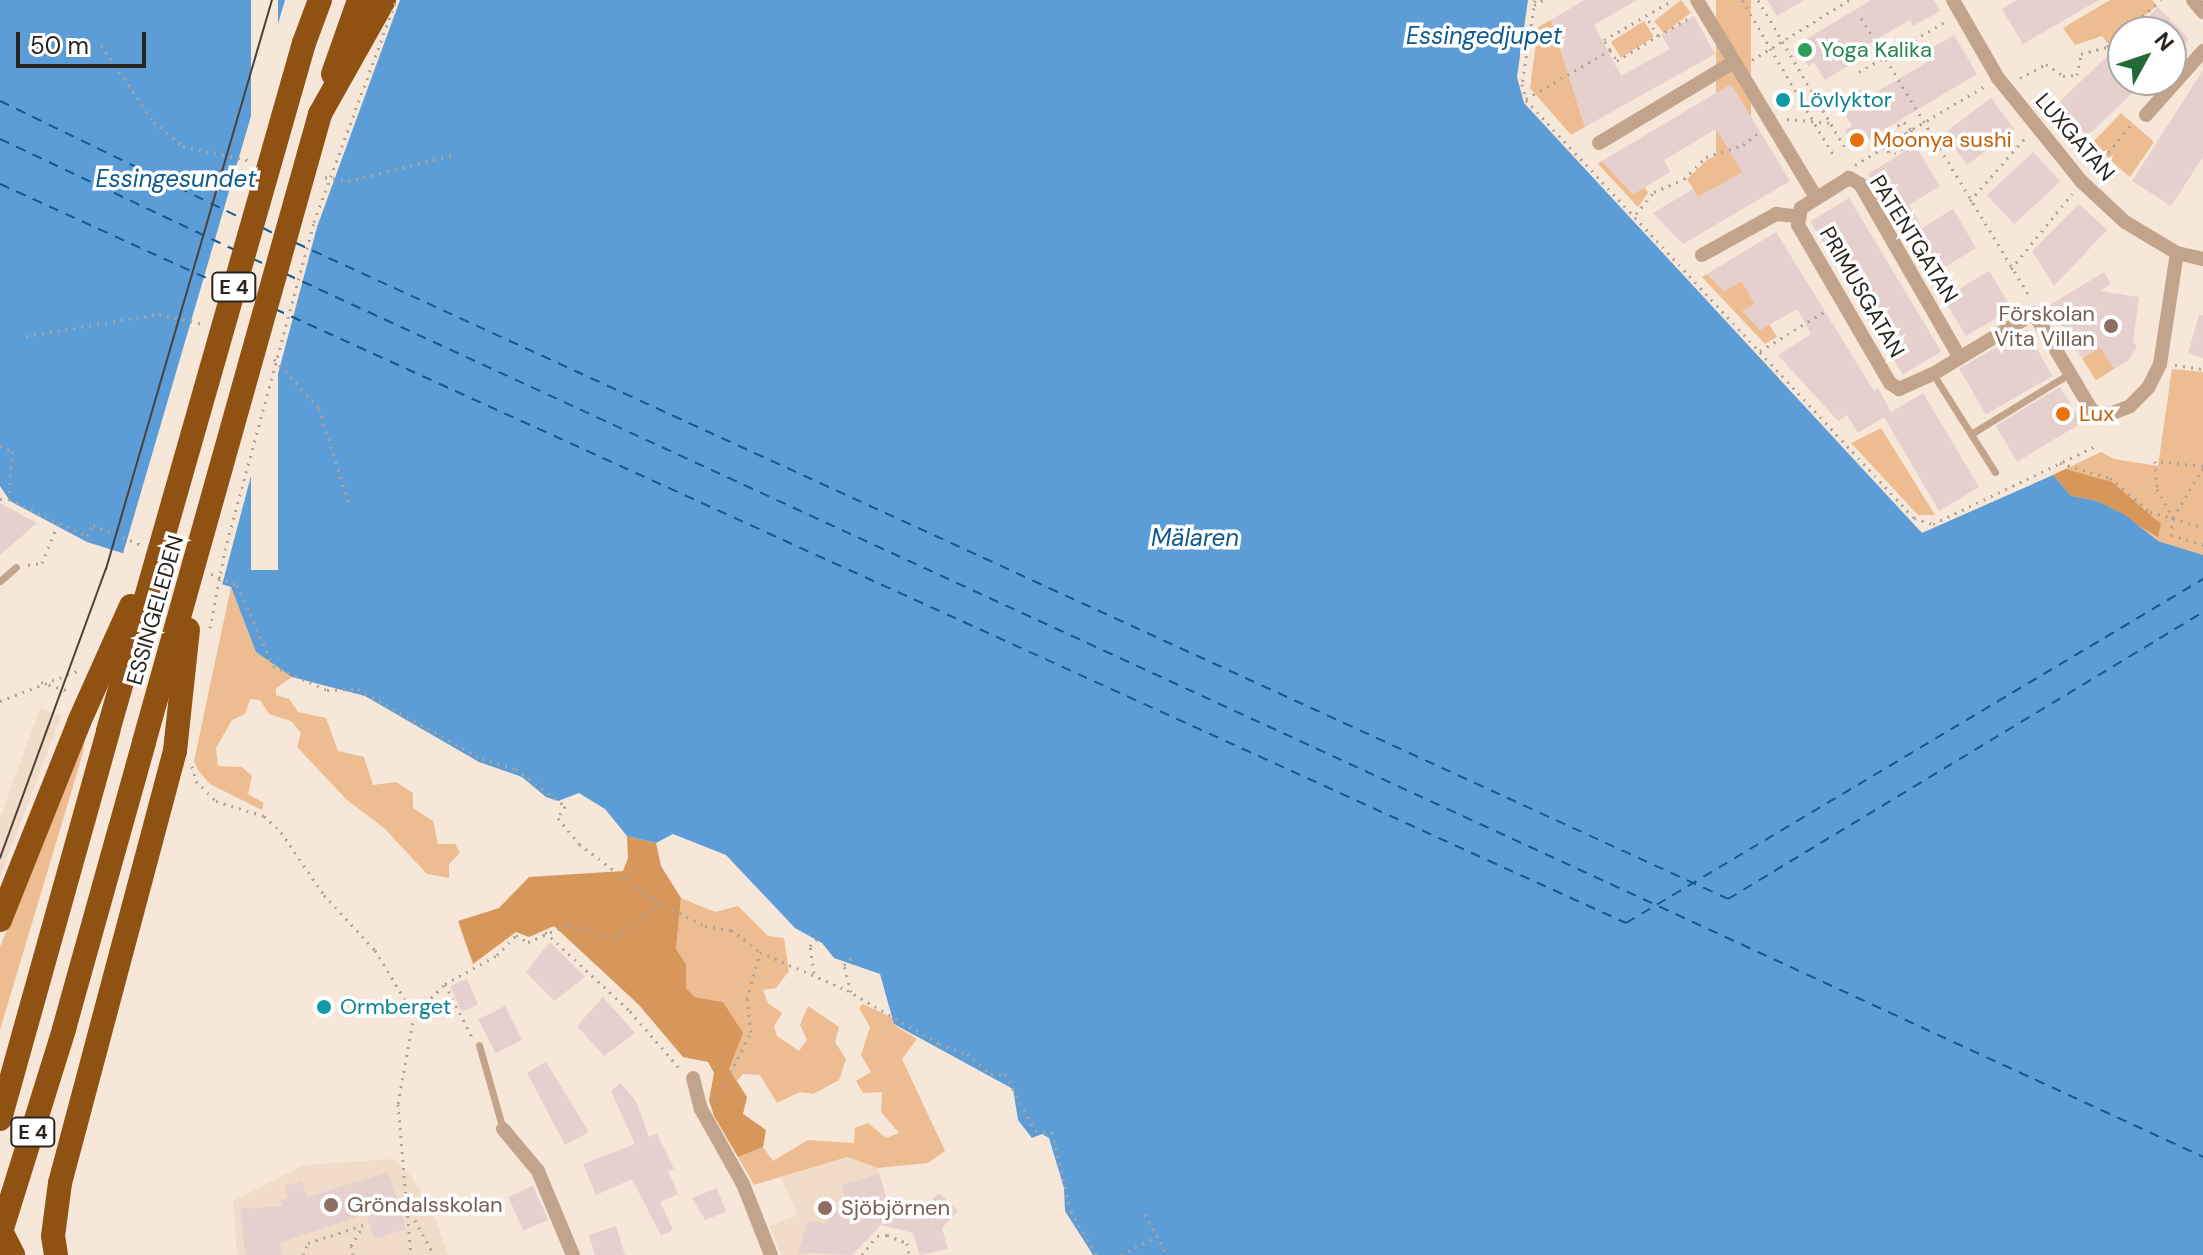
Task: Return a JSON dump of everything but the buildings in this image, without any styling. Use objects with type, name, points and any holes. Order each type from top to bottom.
[{"type":"highway","points":[[304,43],[311,0]]},
{"type":"highway","name":"ESSINGELEDEN","points":[[0,1119],[158,540],[304,43],[320,0]]},
{"type":"highway","name":"ESSINGELEDEN","points":[[0,1235],[64,1029],[144,742],[202,566],[320,114],[359,0]]},
{"type":"highway","points":[[320,114],[384,0]]},
{"type":"highway","points":[[0,920],[79,722],[158,540]]},
{"type":"highway","points":[[56,1255],[53,1236],[60,1183],[175,751],[202,566]]},
{"type":"highway","points":[[0,1229],[13,1255]]},
{"type":"street","name":"LUXGATAN","points":[[1953,0],[1998,78],[2125,222],[2177,253],[2203,259]]},
{"type":"street","points":[[2193,0],[2203,12]]},
{"type":"street","name":"PRIMUSGATAN","points":[[1696,7],[1734,62],[1816,197],[1796,216],[1776,214],[1702,255]]},
{"type":"street","points":[[2144,114],[2203,51]]},
{"type":"street","points":[[1599,143],[1734,62]]},
{"type":"street","name":"PATENTGATAN","points":[[1816,197],[1849,178],[1860,184],[1960,358]]},
{"type":"street","name":"PRIMUSGATAN","points":[[1796,216],[1890,383],[1908,388],[2034,313],[2069,374],[2102,417],[2130,406],[2148,388],[2160,364],[2177,253]]},
{"type":"street","points":[[693,1078],[701,1109],[743,1184],[771,1255]]},
{"type":"street","points":[[503,1129],[538,1171],[573,1255]]},
{"type":"lane","points":[[1933,374],[1995,472]]},
{"type":"lane","points":[[1971,434],[2069,374]]},
{"type":"lane","points":[[0,581],[16,567]]},
{"type":"lane","points":[[479,1045],[503,1129]]},
{"type":"path","points":[[209,629],[225,550],[314,222],[396,0]]},
{"type":"path","points":[[1543,0],[1535,2],[1522,84],[1526,100],[1914,518],[1933,524],[2098,445]]},
{"type":"path","points":[[1673,0],[1604,40],[1617,61],[1658,36],[1696,7]]},
{"type":"path","points":[[1742,0],[1835,158]]},
{"type":"path","points":[[1758,0],[1847,151]]},
{"type":"path","points":[[1752,60],[1849,0]]},
{"type":"path","points":[[2142,16],[2161,0]]},
{"type":"path","points":[[1646,16],[1658,36]]},
{"type":"path","points":[[1861,18],[2032,301]]},
{"type":"path","points":[[1859,72],[1948,20]]},
{"type":"path","points":[[2017,81],[2030,69],[2046,64],[2063,76],[2077,75],[2081,54],[2107,47]]},
{"type":"path","points":[[1526,100],[1610,50]]},
{"type":"path","points":[[1909,132],[1892,135],[1882,142],[1889,152],[1923,122],[1990,83]]},
{"type":"path","points":[[2011,269],[2144,114]]},
{"type":"path","points":[[1787,119],[1831,123]]},
{"type":"path","points":[[1904,122],[1909,132],[1916,140],[1895,153],[1884,134],[1904,122]]},
{"type":"path","points":[[1636,215],[1654,192],[1684,179],[1706,157],[1743,145],[1762,129]]},
{"type":"path","points":[[1970,201],[2026,137]]},
{"type":"path","points":[[1855,165],[1890,144]]},
{"type":"path","points":[[1760,351],[1834,305]]},
{"type":"path","points":[[2171,364],[2203,369]]},
{"type":"path","points":[[0,446],[12,451],[9,499]]},
{"type":"path","points":[[2173,518],[2157,489],[2155,461],[2203,467],[2173,518],[2171,535],[2203,545]]},
{"type":"path","points":[[2060,463],[2110,478],[2150,512],[2203,528]]},
{"type":"path","points":[[0,499],[9,499],[87,536],[93,525],[158,540]]},
{"type":"path","points":[[42,563],[59,522]]},
{"type":"path","points":[[202,566],[237,585],[273,666],[327,690],[358,689],[482,759],[516,769],[565,806],[558,818],[579,844],[660,903],[705,926],[731,930],[760,952],[851,992],[939,1044],[967,1054],[991,1074],[1005,1074],[1015,1084],[1035,1131],[1052,1132],[1071,1211],[1096,1255]]},
{"type":"path","points":[[41,682],[60,688]]},
{"type":"path","points":[[196,781],[216,801],[264,816],[281,832],[324,895],[375,950],[414,1015]]},
{"type":"path","points":[[411,1255],[410,1212],[398,1104],[414,1015],[445,984],[497,955],[516,935],[528,942],[545,932],[568,925],[615,938],[660,903]]},
{"type":"path","points":[[545,932],[693,1078]]},
{"type":"path","points":[[814,975],[810,946],[821,935]]},
{"type":"path","points":[[716,1102],[751,1032],[747,999],[760,952]]},
{"type":"path","points":[[851,992],[844,965],[853,957]]},
{"type":"path","points":[[445,984],[479,1045]]},
{"type":"path","points":[[410,1212],[434,1255]]},
{"type":"path","points":[[1145,1214],[1167,1255]]},
{"type":"path","points":[[303,1255],[308,1243],[363,1225],[351,1246],[353,1255]]},
{"type":"path","points":[[862,1255],[877,1236],[887,1235],[907,1243],[909,1255]]},
{"type":"path","points":[[1121,1255],[1157,1236]]},
{"type":"shaded area","points":[[1681,0],[1691,13],[1664,34],[1654,21]]},
{"type":"shaded area","points":[[1716,0],[1751,0],[1751,194],[1716,194]]},
{"type":"shaded area","points":[[2110,0],[2152,0],[2157,6],[2144,16],[2107,16],[2107,42],[2102,36],[2075,45],[2063,28]]},
{"type":"shaded area","points":[[1551,20],[1585,127],[1571,135],[1530,88],[1538,27]]},
{"type":"shaded area","points":[[1644,21],[1654,37],[1621,58],[1611,42]]},
{"type":"shaded area","points":[[2121,113],[2154,142],[2130,177],[2091,144]]},
{"type":"shaded area","points":[[1731,151],[1742,172],[1698,197],[1687,179],[1708,159]]},
{"type":"shaded area","points":[[1602,161],[1633,194],[1645,187],[1648,193],[1638,207],[1598,164]]},
{"type":"shaded area","points":[[1707,274],[1724,291],[1742,281],[1755,304],[1743,311],[1769,324],[1777,337],[1765,344],[1702,277]]},
{"type":"shaded area","points":[[2105,344],[2119,366],[2096,380],[2082,358]]},
{"type":"shaded area","points":[[2172,369],[2203,372],[2203,555],[2157,541],[2097,501],[2071,496],[2053,475],[2101,452],[2114,459],[2158,466]]},
{"type":"shaded area","points":[[1881,428],[1935,515],[1918,515],[1851,443]]},
{"type":"shaded area","points":[[2066,469],[2112,482],[2161,524],[2158,537],[2097,501],[2071,496],[2053,475]]},
{"type":"shaded area","points":[[231,587],[256,652],[292,677],[276,688],[276,695],[289,699],[298,712],[326,718],[338,751],[364,757],[373,785],[396,782],[413,793],[413,808],[433,821],[438,844],[455,844],[460,853],[449,864],[449,878],[427,874],[384,828],[347,800],[297,747],[301,733],[291,721],[269,714],[260,700],[250,699],[245,714],[232,720],[216,748],[218,766],[242,767],[252,776],[248,794],[264,803],[262,810],[210,784],[198,770],[194,761]]},
{"type":"shaded area","points":[[40,708],[61,716],[0,877],[0,818]]},
{"type":"shaded area","points":[[85,737],[83,753],[0,1030],[0,947]]},
{"type":"shaded area","points":[[627,836],[656,843],[661,866],[681,898],[676,949],[686,964],[686,988],[695,997],[723,1002],[743,1033],[729,1069],[747,1097],[743,1114],[766,1130],[763,1147],[738,1157],[714,1116],[709,1100],[714,1073],[708,1062],[683,1057],[639,1005],[554,926],[529,937],[516,932],[473,964],[458,921],[499,908],[529,877],[623,871],[628,858]]},
{"type":"shaded area","points":[[681,898],[715,912],[738,906],[768,936],[784,938],[789,971],[776,988],[763,990],[768,1003],[782,1013],[774,1026],[777,1036],[799,1051],[807,1040],[800,1025],[808,1006],[839,1027],[835,1042],[846,1059],[839,1080],[813,1094],[800,1092],[777,1103],[760,1075],[743,1074],[737,1081],[729,1069],[723,1002],[695,997],[686,988],[686,964],[676,949]]},
{"type":"shaded area","points":[[863,1004],[893,1018],[894,1025],[917,1039],[902,1059],[945,1151],[928,1163],[878,1168],[847,1157],[754,1185],[738,1157],[763,1147],[773,1161],[808,1140],[854,1143],[855,1128],[868,1123],[886,1138],[899,1133],[881,1112],[882,1092],[863,1093],[856,1081],[871,1072],[861,1055],[870,1027],[859,1008]]},
{"type":"shaded area","name":"Sjöbjörnen","points":[[847,1157],[878,1168],[885,1193],[816,1232],[808,1255],[781,1255],[770,1226],[797,1215],[781,1177]]},
{"type":"shaded area","name":"Gröndalsskolan","points":[[394,1159],[412,1177],[432,1209],[448,1255],[237,1255],[233,1201],[304,1165]]},
{"type":"water","name":"Mälaren","points":[[0,0],[1528,0],[1517,77],[1524,103],[1922,533],[2053,475],[2071,496],[2097,501],[2125,515],[2158,541],[2203,555],[2203,1255],[1093,1255],[1065,1211],[1064,1188],[1049,1138],[1042,1134],[1032,1138],[1018,1120],[1013,1089],[894,1024],[880,974],[834,958],[822,943],[795,928],[726,855],[673,834],[656,843],[627,836],[605,809],[579,793],[558,801],[546,797],[522,777],[479,762],[365,696],[292,677],[256,652],[231,587],[87,542],[10,501],[0,486]]},
{"type":"pier","points":[[251,0],[278,0],[278,570],[251,570]]},
{"type":"pier","points":[[285,0],[400,0],[317,227],[221,589],[122,557]]},
{"type":"ferry route","points":[[0,101],[243,219]]},
{"type":"ferry route","points":[[0,139],[233,249]]},
{"type":"ferry route","points":[[0,184],[222,285]]},
{"type":"ferry route","points":[[263,228],[275,234]]},
{"type":"ferry route","points":[[296,243],[1728,899],[2203,612]]},
{"type":"ferry route","points":[[253,259],[265,264]]},
{"type":"ferry route","points":[[286,274],[2203,1157]]},
{"type":"ferry route","points":[[243,294],[255,300]]},
{"type":"ferry route","points":[[275,309],[1626,923],[2203,579]]},
{"type":"tram line","points":[[0,858],[106,569],[272,0]]},
{"type":"place","name":"Yoga Kalika","points":[[1805,50]]},
{"type":"place","name":"Lövlyktor","points":[[1783,100]]},
{"type":"place","name":"Moonya sushi","points":[[1857,140]]},
{"type":"place","name":"Förskolan Vita Villan","points":[[2111,326]]},
{"type":"place","name":"Lux","points":[[2063,414]]},
{"type":"place","name":"Ormberget","points":[[324,1007]]},
{"type":"place","name":"Gröndalsskolan","points":[[331,1205]]},
{"type":"place","name":"Sjöbjörnen","points":[[825,1208]]},
{"type":"water label","name":"Essingedjupet","points":[[1484,36]]},
{"type":"water label","name":"Essingesundet","points":[[176,179]]}]
